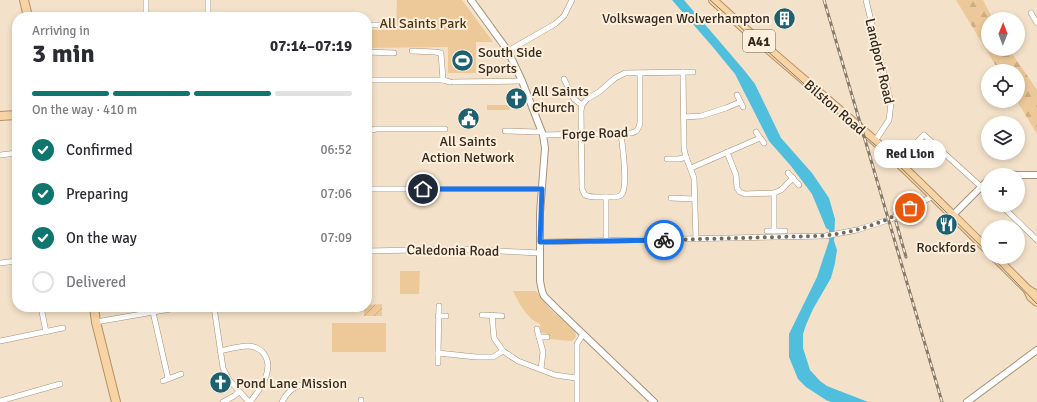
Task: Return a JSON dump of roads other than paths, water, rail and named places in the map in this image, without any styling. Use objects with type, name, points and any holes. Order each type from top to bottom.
[{"type":"highway","points":[[24,0],[27,12]]},
{"type":"highway","name":"Bilston Road","points":[[713,0],[805,82],[875,141],[954,215],[981,243]]},
{"type":"highway","points":[[0,116],[12,115]]},
{"type":"highway","points":[[1002,264],[1028,290],[1037,295]]},
{"type":"highway","points":[[1028,290],[1031,297],[1037,302]]},
{"type":"highway","points":[[95,312],[116,402]]},
{"type":"street","points":[[146,0],[146,12]]},
{"type":"street","points":[[208,0],[208,12]]},
{"type":"street","points":[[471,0],[508,51],[522,81],[542,133],[545,148],[540,242],[540,281],[544,296],[654,402]]},
{"type":"street","points":[[508,51],[555,24],[564,16],[572,0]]},
{"type":"street","name":"Landport Road","points":[[866,0],[891,103],[889,120],[875,141]]},
{"type":"street","points":[[1031,13],[1037,23]]},
{"type":"street","points":[[372,25],[392,25]]},
{"type":"street","points":[[412,51],[441,53],[443,80]]},
{"type":"street","points":[[372,52],[394,53]]},
{"type":"street","points":[[683,72],[684,149],[694,178],[696,239]]},
{"type":"street","points":[[621,133],[624,162],[624,190],[621,195],[618,196],[590,197],[583,193],[581,134],[582,105],[587,99],[621,75],[640,73],[693,72]]},
{"type":"street","name":"Forge Road","points":[[505,131],[581,134],[634,132],[640,127],[640,73]]},
{"type":"street","points":[[564,79],[574,99],[582,105]]},
{"type":"street","points":[[372,80],[443,80],[452,82],[522,81]]},
{"type":"street","points":[[737,95],[743,107]]},
{"type":"street","points":[[684,116],[702,116],[740,102]]},
{"type":"street","points":[[372,130],[445,129]]},
{"type":"street","points":[[756,132],[764,143]]},
{"type":"street","points":[[915,144],[924,135],[981,186]]},
{"type":"street","points":[[691,168],[760,138]]},
{"type":"street","points":[[727,152],[736,175],[738,188],[740,192],[745,194],[774,193],[781,190],[793,178]]},
{"type":"street","points":[[0,155],[12,154]]},
{"type":"street","points":[[667,159],[679,159],[686,157]]},
{"type":"street","points":[[788,173],[799,185]]},
{"type":"street","points":[[1025,175],[1037,175]]},
{"type":"street","points":[[954,215],[981,188]]},
{"type":"street","points":[[372,189],[542,189]]},
{"type":"street","points":[[774,193],[774,231]]},
{"type":"street","points":[[540,242],[825,236],[839,234],[891,219],[933,196]]},
{"type":"street","points":[[606,197],[606,241]]},
{"type":"street","points":[[671,198],[694,199]]},
{"type":"street","points":[[1007,212],[1037,240]]},
{"type":"street","points":[[767,231],[785,231]]},
{"type":"street","name":"Caledonia Road","points":[[372,251],[461,249],[540,253]]},
{"type":"street","points":[[0,263],[12,262]]},
{"type":"street","points":[[438,363],[439,306]]},
{"type":"street","points":[[43,312],[46,332]]},
{"type":"street","points":[[96,322],[153,312],[166,379],[181,374]]},
{"type":"street","points":[[215,312],[220,351],[223,368],[226,375],[239,392],[250,402],[267,373],[268,364],[265,355],[258,348],[247,346],[220,351]]},
{"type":"street","points":[[482,315],[502,316]]},
{"type":"street","points":[[438,316],[446,316]]},
{"type":"street","points":[[492,316],[494,338],[503,352],[518,361],[555,375],[576,378]]},
{"type":"street","points":[[0,340],[63,328]]},
{"type":"street","points":[[537,329],[543,352],[541,369]]},
{"type":"street","points":[[577,402],[577,344],[583,334]]},
{"type":"street","points":[[539,337],[547,337]]},
{"type":"street","points":[[967,402],[1037,350]]},
{"type":"street","points":[[438,352],[482,357],[493,357],[503,352]]},
{"type":"street","points":[[0,401],[60,384]]},
{"type":"street","points":[[282,402],[291,389],[298,386],[326,386]]},
{"type":"street","points":[[223,402],[239,392]]},
{"type":"water","points":[[672,0],[684,0],[744,70],[755,84],[781,138],[812,173],[829,198],[835,219],[834,241],[837,250],[835,263],[831,278],[813,309],[806,325],[803,334],[803,348],[810,370],[820,381],[827,386],[868,402],[831,402],[806,387],[798,379],[789,357],[789,334],[817,277],[829,241],[829,230],[826,228],[812,194],[791,166],[769,141],[735,74]]},
{"type":"tram line","points":[[710,0],[811,90],[894,161],[981,246]]},
{"type":"tram line","points":[[999,264],[1037,304]]},
{"type":"railway","points":[[824,0],[942,402]]},
{"type":"railway","points":[[896,222],[906,257]]},
{"type":"place","name":"Volkswagen Wolverhampton","points":[[785,18]]},
{"type":"place","name":"South Side Sports","points":[[462,60]]},
{"type":"place","name":"All Saints Church","points":[[516,99]]},
{"type":"place","name":"All Saints Action Network","points":[[468,119]]},
{"type":"place","name":"Red Lion","points":[[910,208]]},
{"type":"place","name":"Rockfords","points":[[946,225]]},
{"type":"place","name":"Pond Lane Mission","points":[[221,383]]},
{"type":"park label","name":"All Saints Park","points":[[423,23]]}]
